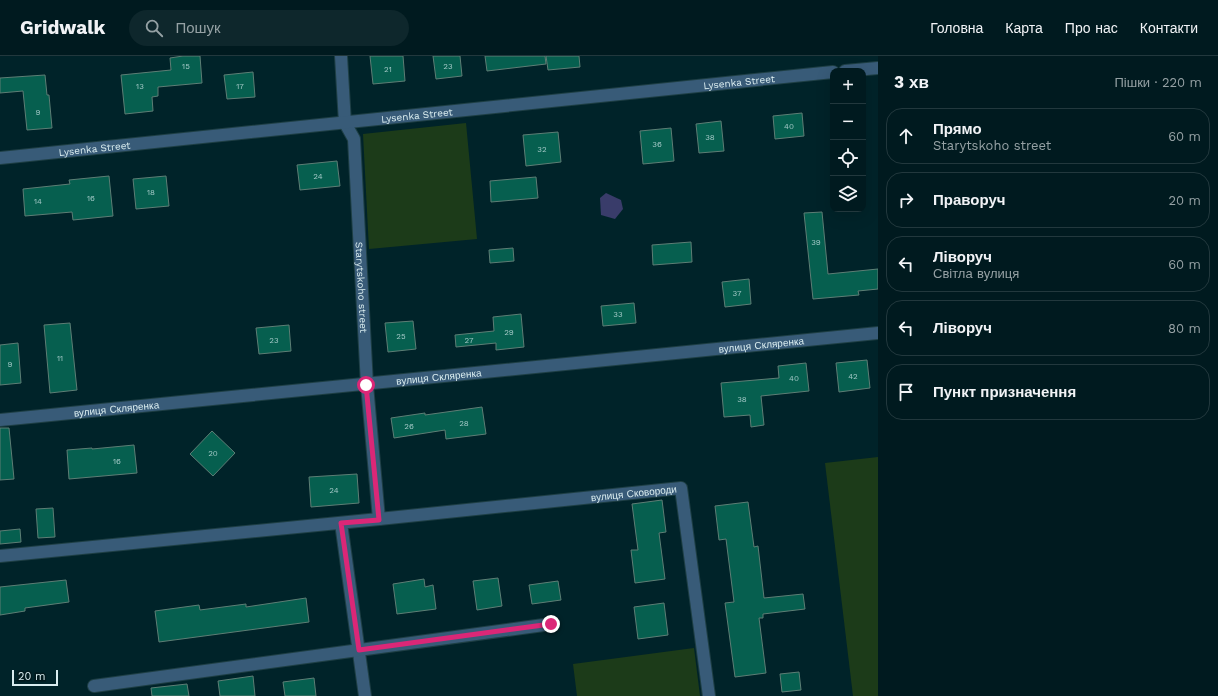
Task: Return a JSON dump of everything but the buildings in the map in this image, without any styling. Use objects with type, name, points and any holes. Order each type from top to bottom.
[{"type":"street","name":"Starytskoho street","points":[[341,56],[345,123],[354,139],[366,385],[379,520]]},
{"type":"street","points":[[866,69],[878,68]]},
{"type":"street","name":"Lysenka Street","points":[[0,158],[830,72]]},
{"type":"street","name":"вулиця Скляренка","points":[[0,420],[366,385],[878,332]]},
{"type":"street","name":"вулиця Сковороди","points":[[379,520],[681,488],[709,696]]},
{"type":"street","points":[[0,556],[379,520]]},
{"type":"street","points":[[341,523],[365,696]]},
{"type":"street","points":[[94,686],[551,624]]},
{"type":"green space","points":[[466,123],[477,239],[369,249],[363,134]]},
{"type":"green space","points":[[878,457],[878,696],[853,696],[825,463]]},
{"type":"green space","points":[[694,648],[700,696],[577,696],[573,664]]},
{"type":"water","points":[[606,193],[621,200],[623,209],[615,219],[601,215],[600,198]]},
{"type":"route","points":[[366,385],[379,520],[341,523],[359,650],[551,624]]}]
